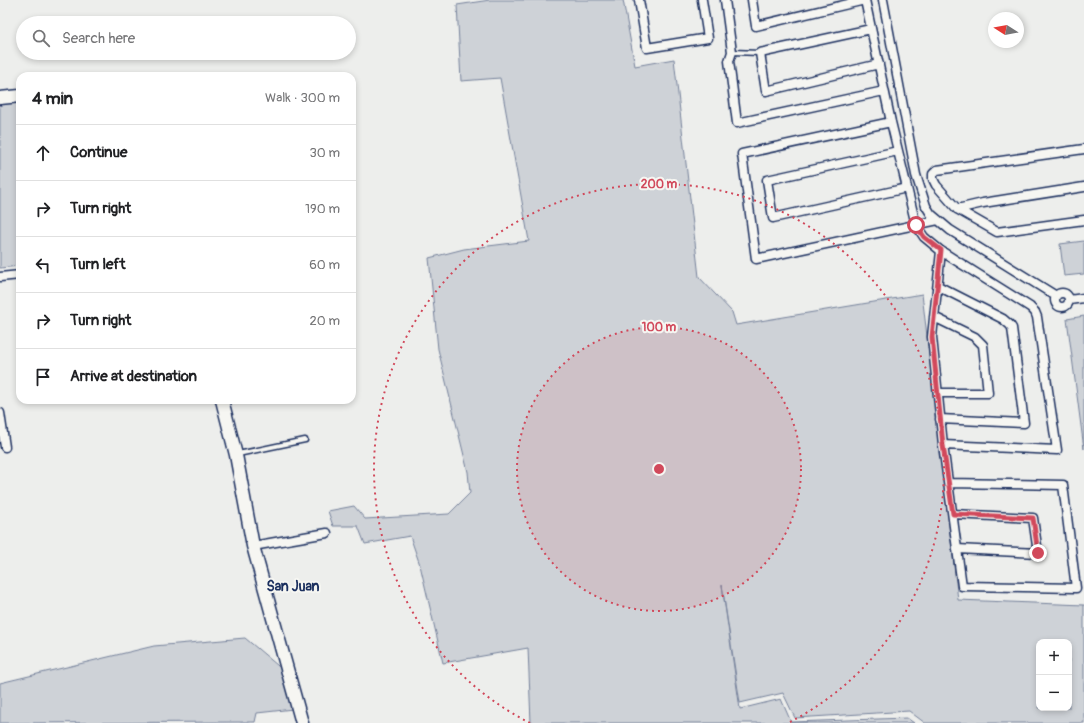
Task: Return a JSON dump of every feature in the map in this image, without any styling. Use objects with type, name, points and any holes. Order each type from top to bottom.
[{"type":"street","points":[[639,0],[647,48],[708,38],[702,0]]},
{"type":"street","points":[[725,0],[732,52],[729,60],[737,123],[884,91]]},
{"type":"street","points":[[752,0],[756,26],[865,0],[891,122],[916,225],[924,237],[941,250],[1023,302],[1035,312],[1057,450],[943,445]]},
{"type":"street","points":[[883,0],[916,174],[926,206],[931,214],[950,230],[1056,296],[1059,293],[1064,293],[1068,296],[1069,300],[1084,298]]},
{"type":"street","points":[[871,29],[760,53],[766,91],[879,64]]},
{"type":"street","points":[[0,98],[16,96]]},
{"type":"street","points":[[891,122],[742,154],[756,259],[938,220]]},
{"type":"street","points":[[1084,149],[937,170],[933,174],[933,179],[936,185],[957,209],[997,232],[1084,220]]},
{"type":"street","points":[[898,151],[767,180],[773,218],[907,188]]},
{"type":"street","points":[[957,209],[982,203],[1084,187]]},
{"type":"street","points":[[941,250],[932,337],[943,445],[962,586],[1076,588],[1063,485],[949,483]]},
{"type":"street","points":[[0,277],[16,275]]},
{"type":"street","points":[[938,286],[1003,319],[1012,328],[1024,423],[940,419]]},
{"type":"street","points":[[934,317],[975,337],[983,345],[988,393],[938,393]]},
{"type":"street","points":[[223,404],[236,455],[253,546],[302,723]]},
{"type":"street","points":[[0,413],[4,447]]},
{"type":"street","points":[[953,514],[1033,518],[1038,553],[957,549]]},
{"type":"street","points":[[253,546],[327,532]]},
{"type":"lane","points":[[732,52],[760,53]]},
{"type":"lane","points":[[236,455],[305,440]]},
{"type":"shaded area","points":[[490,0],[623,0],[635,66],[674,59],[699,277],[732,312],[736,325],[922,294],[958,600],[1084,605],[1084,723],[925,723],[909,711],[795,718],[783,693],[740,703],[722,585],[740,709],[781,699],[791,722],[907,718],[914,723],[531,723],[528,648],[443,663],[420,565],[410,536],[365,544],[358,526],[333,526],[328,511],[354,506],[365,519],[449,514],[470,493],[468,472],[438,349],[429,258],[464,249],[529,241],[500,78],[461,81],[457,5]]},
{"type":"shaded area","points":[[16,100],[16,266],[0,268],[0,102]]},
{"type":"shaded area","points":[[1084,241],[1084,274],[1064,276],[1060,244]]},
{"type":"shaded area","points":[[1084,316],[1084,449],[1067,319]]},
{"type":"shaded area","points":[[245,638],[284,671],[293,709],[257,713],[255,722],[0,723],[0,683],[154,646]]},
{"type":"district","name":"San Juan","points":[[293,586]]},
{"type":"route","points":[[916,225],[924,237],[941,250],[932,337],[943,445],[953,514],[1033,518],[1038,553]]}]
